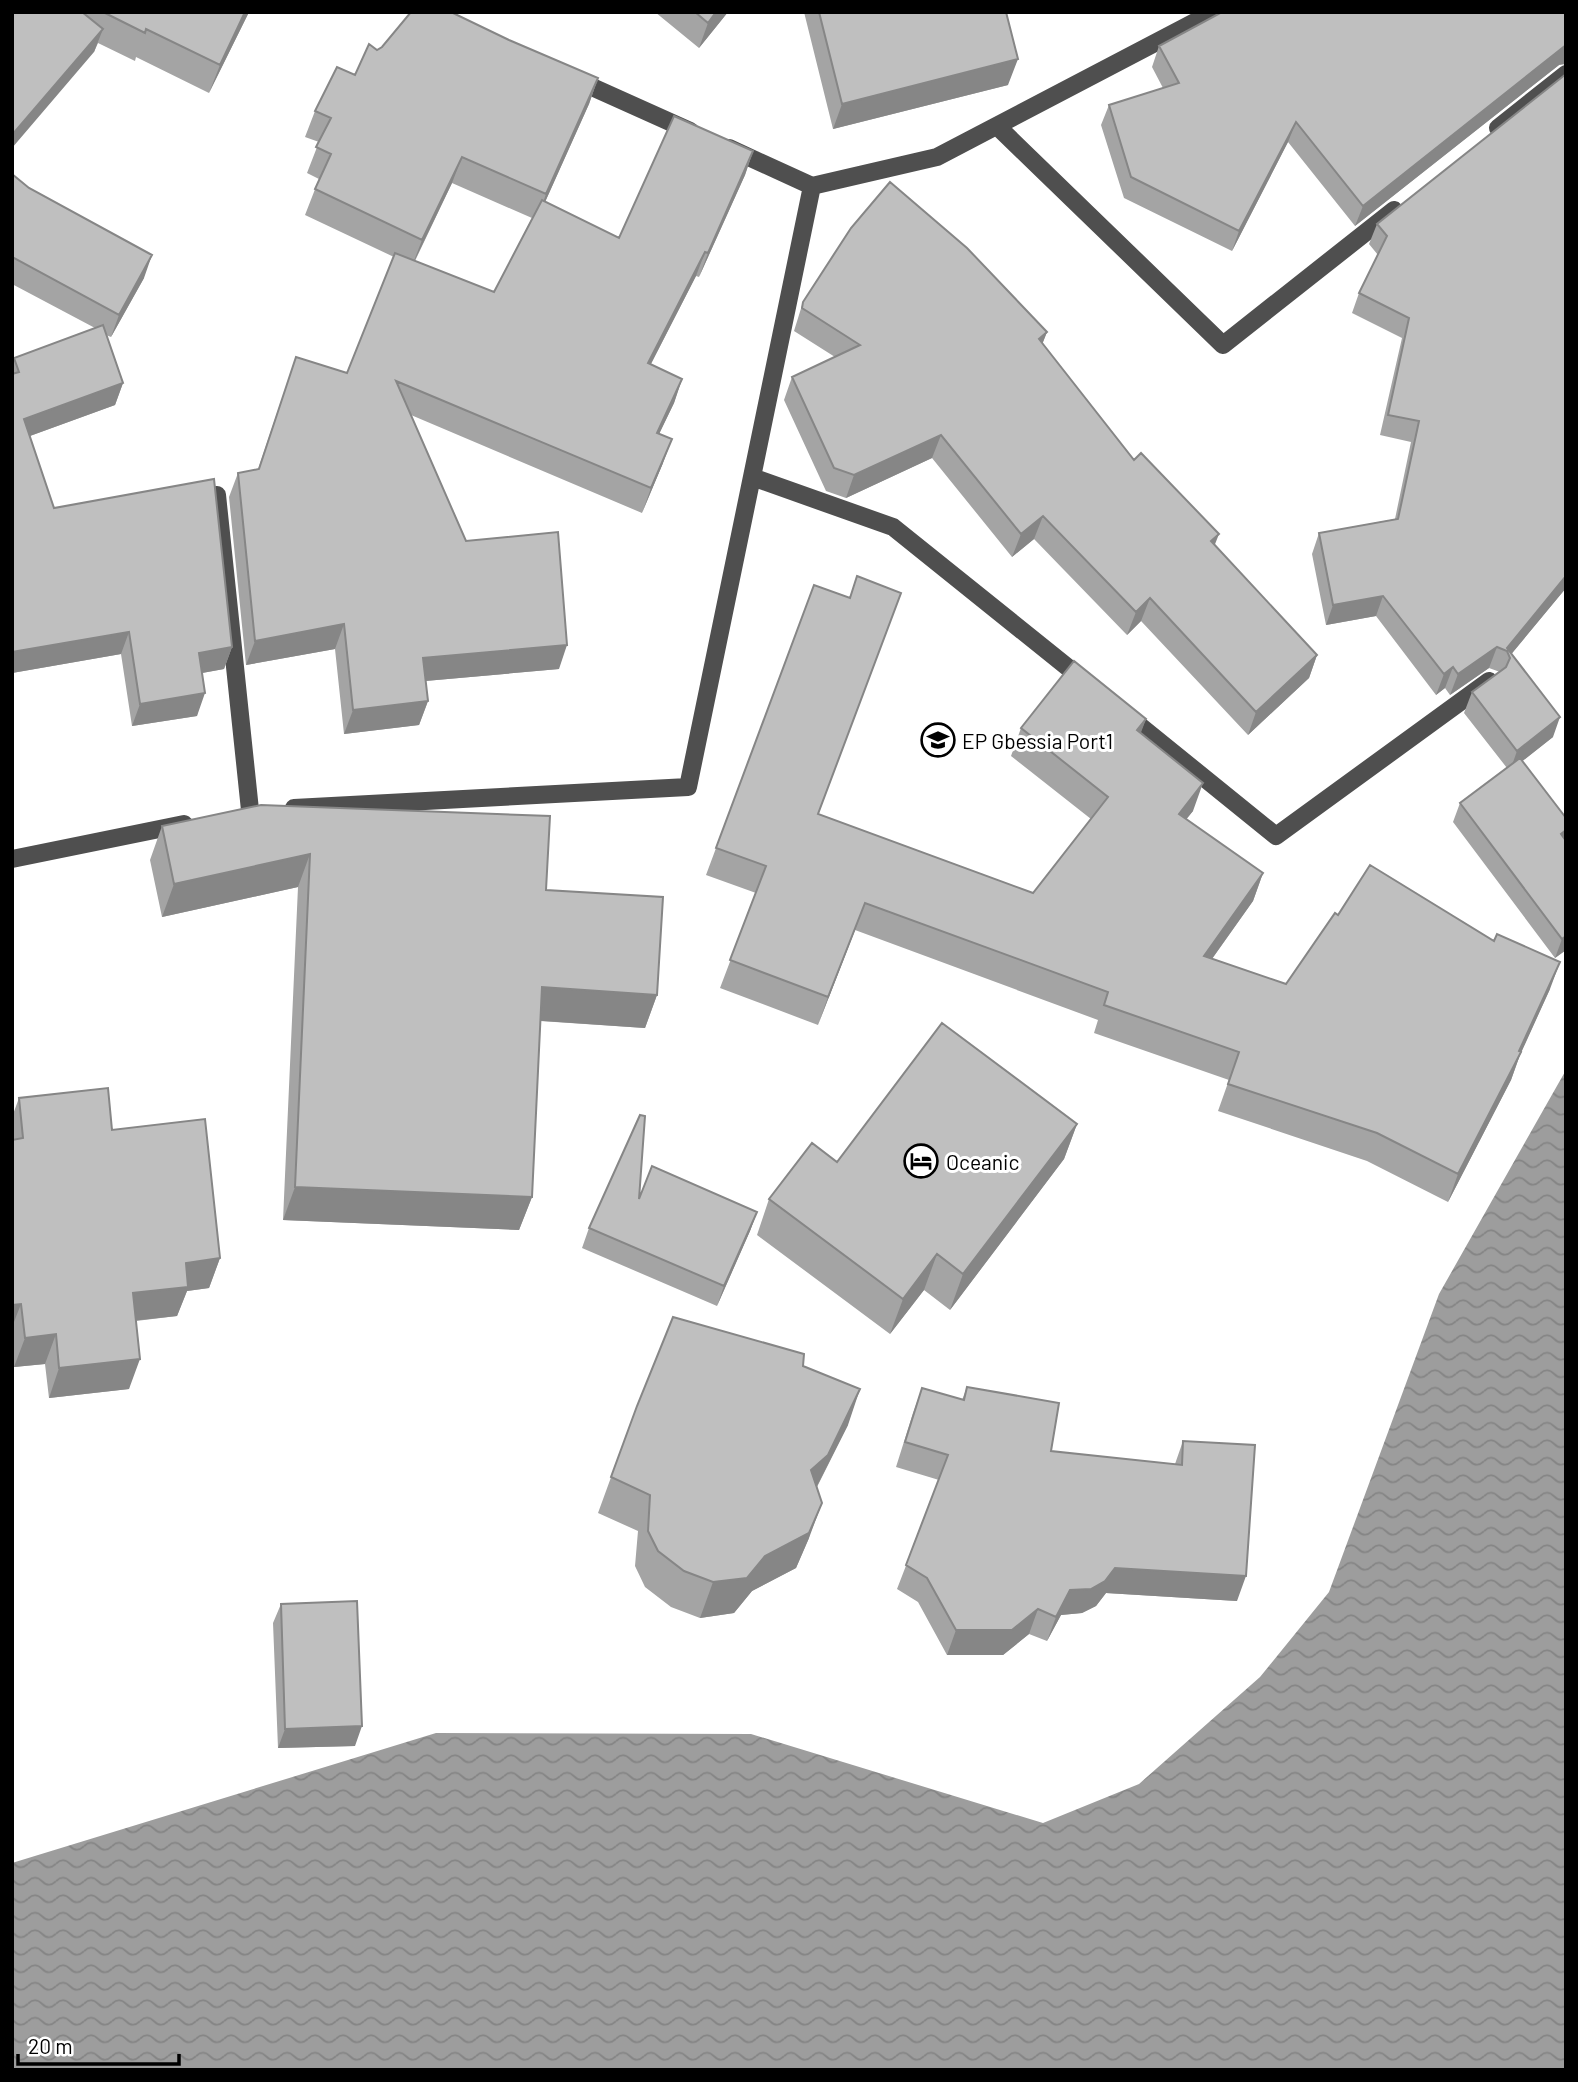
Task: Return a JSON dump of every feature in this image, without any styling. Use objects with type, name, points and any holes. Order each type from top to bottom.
[{"type":"street","points":[[561,72],[812,186],[937,157],[1214,12]]},
{"type":"street","points":[[1480,142],[1566,74]]},
{"type":"street","points":[[997,126],[1223,345],[1405,201]]},
{"type":"street","points":[[217,495],[257,810],[688,787],[812,186]]},
{"type":"street","points":[[752,477],[893,527],[1276,836],[1491,679]]},
{"type":"street","points":[[12,859],[197,821]]},
{"type":"water","points":[[1566,1070],[1566,2070],[12,2070],[12,1863],[436,1733],[751,1734],[1043,1823],[1139,1784],[1260,1677],[1329,1592],[1439,1294]]},
{"type":"building","points":[[12,12],[82,12],[103,29],[12,135]]},
{"type":"building","points":[[103,12],[245,12],[220,65],[146,29],[145,33]]},
{"type":"building","points":[[411,12],[451,12],[598,78],[546,194],[462,157],[422,240],[315,189],[331,154],[316,147],[331,118],[315,111],[337,67],[355,75],[369,44],[377,50],[382,47]]},
{"type":"building","points":[[695,12],[716,12],[708,23]]},
{"type":"building","points":[[819,12],[1006,12],[1018,59],[842,104]]},
{"type":"building","points":[[1222,12],[1566,12],[1566,45],[1363,206],[1296,122],[1239,231],[1131,177],[1109,105],[1179,83],[1159,46]]},
{"type":"building","points":[[1566,74],[1566,576],[1507,648],[1560,717],[1517,751],[1472,692],[1506,667],[1510,658],[1507,651],[1497,647],[1458,674],[1453,667],[1444,674],[1383,596],[1333,605],[1319,533],[1398,519],[1419,421],[1388,415],[1409,318],[1359,293],[1387,236],[1377,224]]},
{"type":"building","points":[[674,116],[753,151],[708,253],[705,252],[648,363],[682,379],[657,433],[672,439],[651,488],[396,381],[466,541],[558,532],[567,645],[423,658],[428,701],[353,710],[344,624],[255,641],[238,473],[259,469],[296,357],[347,373],[395,253],[494,292],[542,200],[619,238]]},
{"type":"building","points":[[12,174],[29,188],[152,255],[119,315],[12,257]]},
{"type":"building","points":[[890,182],[967,248],[1047,332],[1039,339],[1134,460],[1141,453],[1219,534],[1211,541],[1317,655],[1256,712],[1150,598],[1136,612],[1043,516],[1021,534],[941,435],[854,475],[834,468],[792,377],[860,345],[802,308],[803,302],[851,228]]},
{"type":"building","points":[[103,325],[123,383],[24,419],[54,508],[214,479],[232,647],[199,653],[205,693],[140,704],[129,632],[12,652],[12,374],[19,372],[14,358]]},
{"type":"building","points":[[857,576],[901,593],[818,814],[1033,893],[1108,797],[1021,728],[1074,661],[1146,719],[1137,730],[1203,783],[1179,814],[1263,873],[1204,956],[1286,984],[1335,913],[1338,915],[1370,865],[1494,941],[1497,934],[1560,962],[1519,1051],[1521,1052],[1458,1174],[1377,1133],[1228,1084],[1239,1052],[1104,1005],[1108,992],[865,903],[828,997],[730,960],[766,866],[716,848],[814,585],[850,598]]},
{"type":"building","points":[[1520,758],[1566,818],[1566,830],[1561,834],[1566,841],[1566,936],[1562,939],[1460,803]]},
{"type":"building","points":[[261,805],[550,816],[546,890],[663,897],[657,995],[542,987],[532,1197],[295,1187],[310,854],[174,884],[162,826]]},
{"type":"building","points":[[942,1023],[1077,1124],[963,1274],[937,1254],[903,1299],[769,1199],[812,1143],[837,1162]]},
{"type":"building","points":[[108,1088],[112,1130],[205,1119],[220,1258],[186,1263],[188,1287],[133,1293],[140,1359],[59,1368],[56,1334],[25,1338],[21,1304],[12,1305],[12,1140],[23,1138],[19,1098]]},
{"type":"building","points":[[640,1115],[645,1116],[639,1199],[652,1166],[757,1212],[724,1286],[589,1228]]},
{"type":"building","points":[[673,1317],[804,1354],[803,1366],[860,1389],[828,1455],[811,1470],[822,1503],[809,1533],[765,1556],[747,1578],[713,1582],[684,1571],[658,1551],[648,1531],[650,1495],[611,1477]]},
{"type":"building","points":[[967,1387],[1059,1403],[1051,1451],[1182,1465],[1183,1441],[1255,1445],[1246,1576],[1115,1568],[1105,1581],[1091,1589],[1070,1590],[1056,1617],[1038,1609],[1012,1630],[956,1630],[927,1578],[906,1565],[948,1455],[905,1442],[922,1388],[964,1400]]},
{"type":"building","points":[[357,1601],[362,1726],[285,1729],[281,1604]]},
{"type":"place","name":"EP Gbessia Port1","points":[[938,740]]},
{"type":"place","name":"Oceanic","points":[[921,1161]]}]
